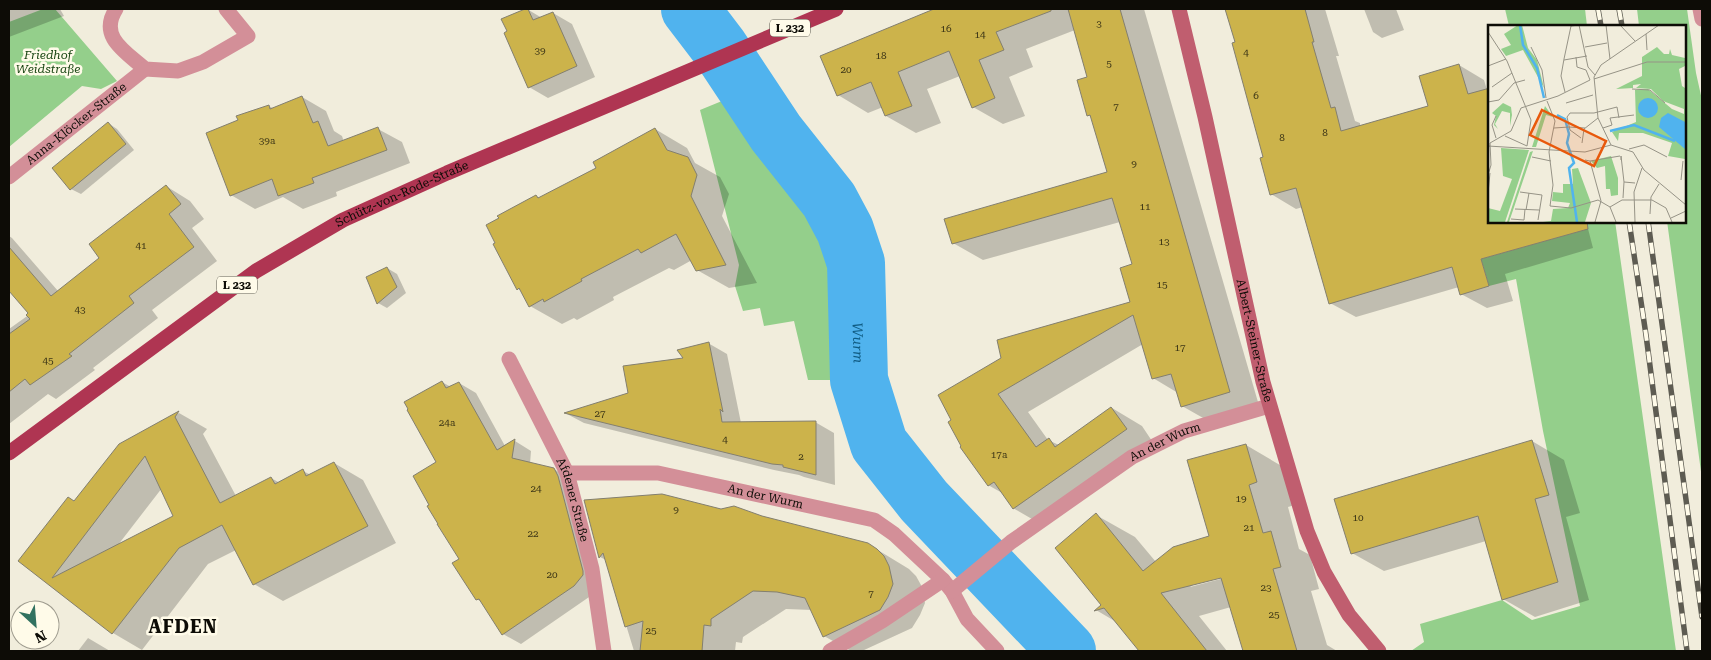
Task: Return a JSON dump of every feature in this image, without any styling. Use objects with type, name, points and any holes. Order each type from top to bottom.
[{"type":"main road","name":"Schütz-von-Rode-Straße","points":[[9,454],[122,368],[256,271],[343,220],[447,173],[836,9]]},
{"type":"street","points":[[116,9],[110,18],[110,31],[115,41],[145,69],[178,70],[203,62],[248,36],[226,9]]},
{"type":"street","name":"Albert-Steiner-Straße","points":[[1179,9],[1269,406],[1307,531],[1324,572],[1349,614],[1379,651]]},
{"type":"street","points":[[1700,9],[1702,19]]},
{"type":"street","name":"Anna-Klöcker-Straße","points":[[9,178],[145,69]]},
{"type":"street","name":"Afdener Straße","points":[[509,360],[567,473],[592,569],[604,651]]},
{"type":"street","name":"An der Wurm","points":[[830,651],[882,621],[968,576],[1011,542],[1132,457],[1184,431],[1269,406]]},
{"type":"street","name":"An der Wurm","points":[[567,473],[658,473],[874,520],[894,534],[948,586],[967,620],[997,651]]},
{"type":"green space","name":"Friedhof Weidstraße","points":[[43,9],[55,9],[117,81],[101,89],[82,86],[9,147],[9,22]]},
{"type":"green space","points":[[1505,9],[1585,9],[1587,25],[1509,25]]},
{"type":"green space","points":[[1637,9],[1687,9],[1696,73],[1702,100],[1702,479],[1667,222],[1686,222],[1686,25],[1639,25]]},
{"type":"green space","points":[[773,80],[823,155],[850,186],[866,225],[875,291],[877,380],[883,442],[852,449],[842,380],[808,380],[794,321],[764,326],[760,308],[743,311],[735,286],[739,265],[700,110]]},
{"type":"green space","points":[[1565,222],[1615,222],[1676,651],[1411,651],[1424,642],[1420,624],[1502,600],[1532,620],[1580,606],[1543,431],[1516,279],[1489,286],[1481,259],[1569,234]]},
{"type":"building","points":[[528,9],[533,20],[553,12],[577,66],[528,88],[504,33],[507,31],[501,19]]},
{"type":"building","points":[[934,9],[1051,9],[1051,11],[996,32],[1004,50],[979,60],[995,98],[972,108],[949,51],[898,72],[912,106],[885,116],[871,82],[837,96],[820,56]]},
{"type":"building","points":[[1068,9],[1120,9],[1230,392],[1181,407],[1171,374],[1152,379],[1133,315],[998,394],[1036,447],[1049,438],[1055,447],[1111,407],[1127,429],[1013,509],[994,482],[988,486],[960,447],[948,422],[951,420],[938,395],[1001,358],[997,340],[1130,302],[1120,268],[1132,264],[1112,198],[952,244],[944,219],[1107,172],[1090,115],[1087,116],[1077,80],[1087,77]]},
{"type":"building","points":[[1225,9],[1305,9],[1314,42],[1312,42],[1331,108],[1335,107],[1341,131],[1428,106],[1419,76],[1459,64],[1468,94],[1488,89],[1488,222],[1587,222],[1588,229],[1481,259],[1489,286],[1460,295],[1452,267],[1329,304],[1296,188],[1270,195],[1260,158],[1263,157],[1232,43],[1235,42]]},
{"type":"building","points":[[302,96],[313,123],[318,121],[328,146],[378,127],[387,150],[312,178],[314,183],[278,196],[272,179],[230,196],[206,133],[238,120],[236,116],[269,105],[270,109]]},
{"type":"building","points":[[108,122],[126,144],[70,190],[52,168]]},
{"type":"building","points":[[655,128],[667,150],[688,157],[697,175],[691,196],[726,265],[696,271],[676,234],[641,253],[638,249],[581,279],[582,281],[544,302],[543,299],[529,307],[519,288],[517,290],[493,244],[495,243],[486,225],[499,218],[497,216],[536,195],[538,198],[596,168],[593,162]]},
{"type":"building","points":[[166,185],[181,204],[169,214],[194,247],[129,296],[134,303],[69,354],[72,356],[30,385],[25,379],[9,392],[9,334],[30,319],[26,315],[28,313],[9,291],[9,247],[51,296],[99,258],[89,244]]},
{"type":"building","points":[[387,267],[397,287],[377,304],[366,277]]},
{"type":"building","points":[[709,342],[723,412],[720,409],[722,422],[816,421],[816,475],[783,467],[783,465],[772,464],[564,413],[628,393],[623,366],[683,358],[677,350]]},
{"type":"building","points":[[442,381],[446,388],[459,382],[497,450],[515,439],[512,458],[554,468],[558,476],[583,571],[583,575],[574,586],[502,635],[479,599],[476,600],[452,563],[459,559],[427,506],[429,505],[413,476],[436,462],[404,402]]},
{"type":"building","points":[[179,411],[175,417],[220,503],[271,477],[275,484],[303,469],[306,476],[334,462],[368,526],[253,585],[222,525],[179,548],[112,634],[18,561],[68,497],[74,501],[119,444]],"holes":[[[145,456],[173,516],[52,578]]]},
{"type":"building","points":[[1532,440],[1549,495],[1535,499],[1558,582],[1502,600],[1478,516],[1351,554],[1334,499]]},
{"type":"building","points":[[1246,444],[1257,482],[1249,485],[1263,533],[1271,531],[1281,567],[1273,569],[1297,651],[1243,651],[1221,578],[1161,593],[1207,651],[1139,651],[1104,608],[1094,611],[1101,605],[1055,548],[1096,513],[1143,571],[1173,547],[1209,536],[1187,460]]},
{"type":"building","points":[[662,494],[721,509],[734,506],[762,516],[868,543],[884,556],[889,566],[893,584],[888,597],[880,610],[823,637],[805,598],[777,592],[753,591],[711,619],[711,626],[704,625],[702,651],[640,651],[643,621],[625,627],[603,553],[599,558],[584,500]]},
{"type":"waterway","name":"Wurm","points":[[690,9],[719,47],[776,133],[829,200],[845,230],[856,263],[859,380],[879,444],[924,501],[1067,651]]},
{"type":"railway","points":[[1598,9],[1601,25]]},
{"type":"railway","points":[[1619,9],[1622,25]]},
{"type":"railway","points":[[1629,222],[1646,335],[1687,651]]},
{"type":"railway","points":[[1648,222],[1702,617]]},
{"type":"district","name":"AFDEN","points":[[183,626]]}]
